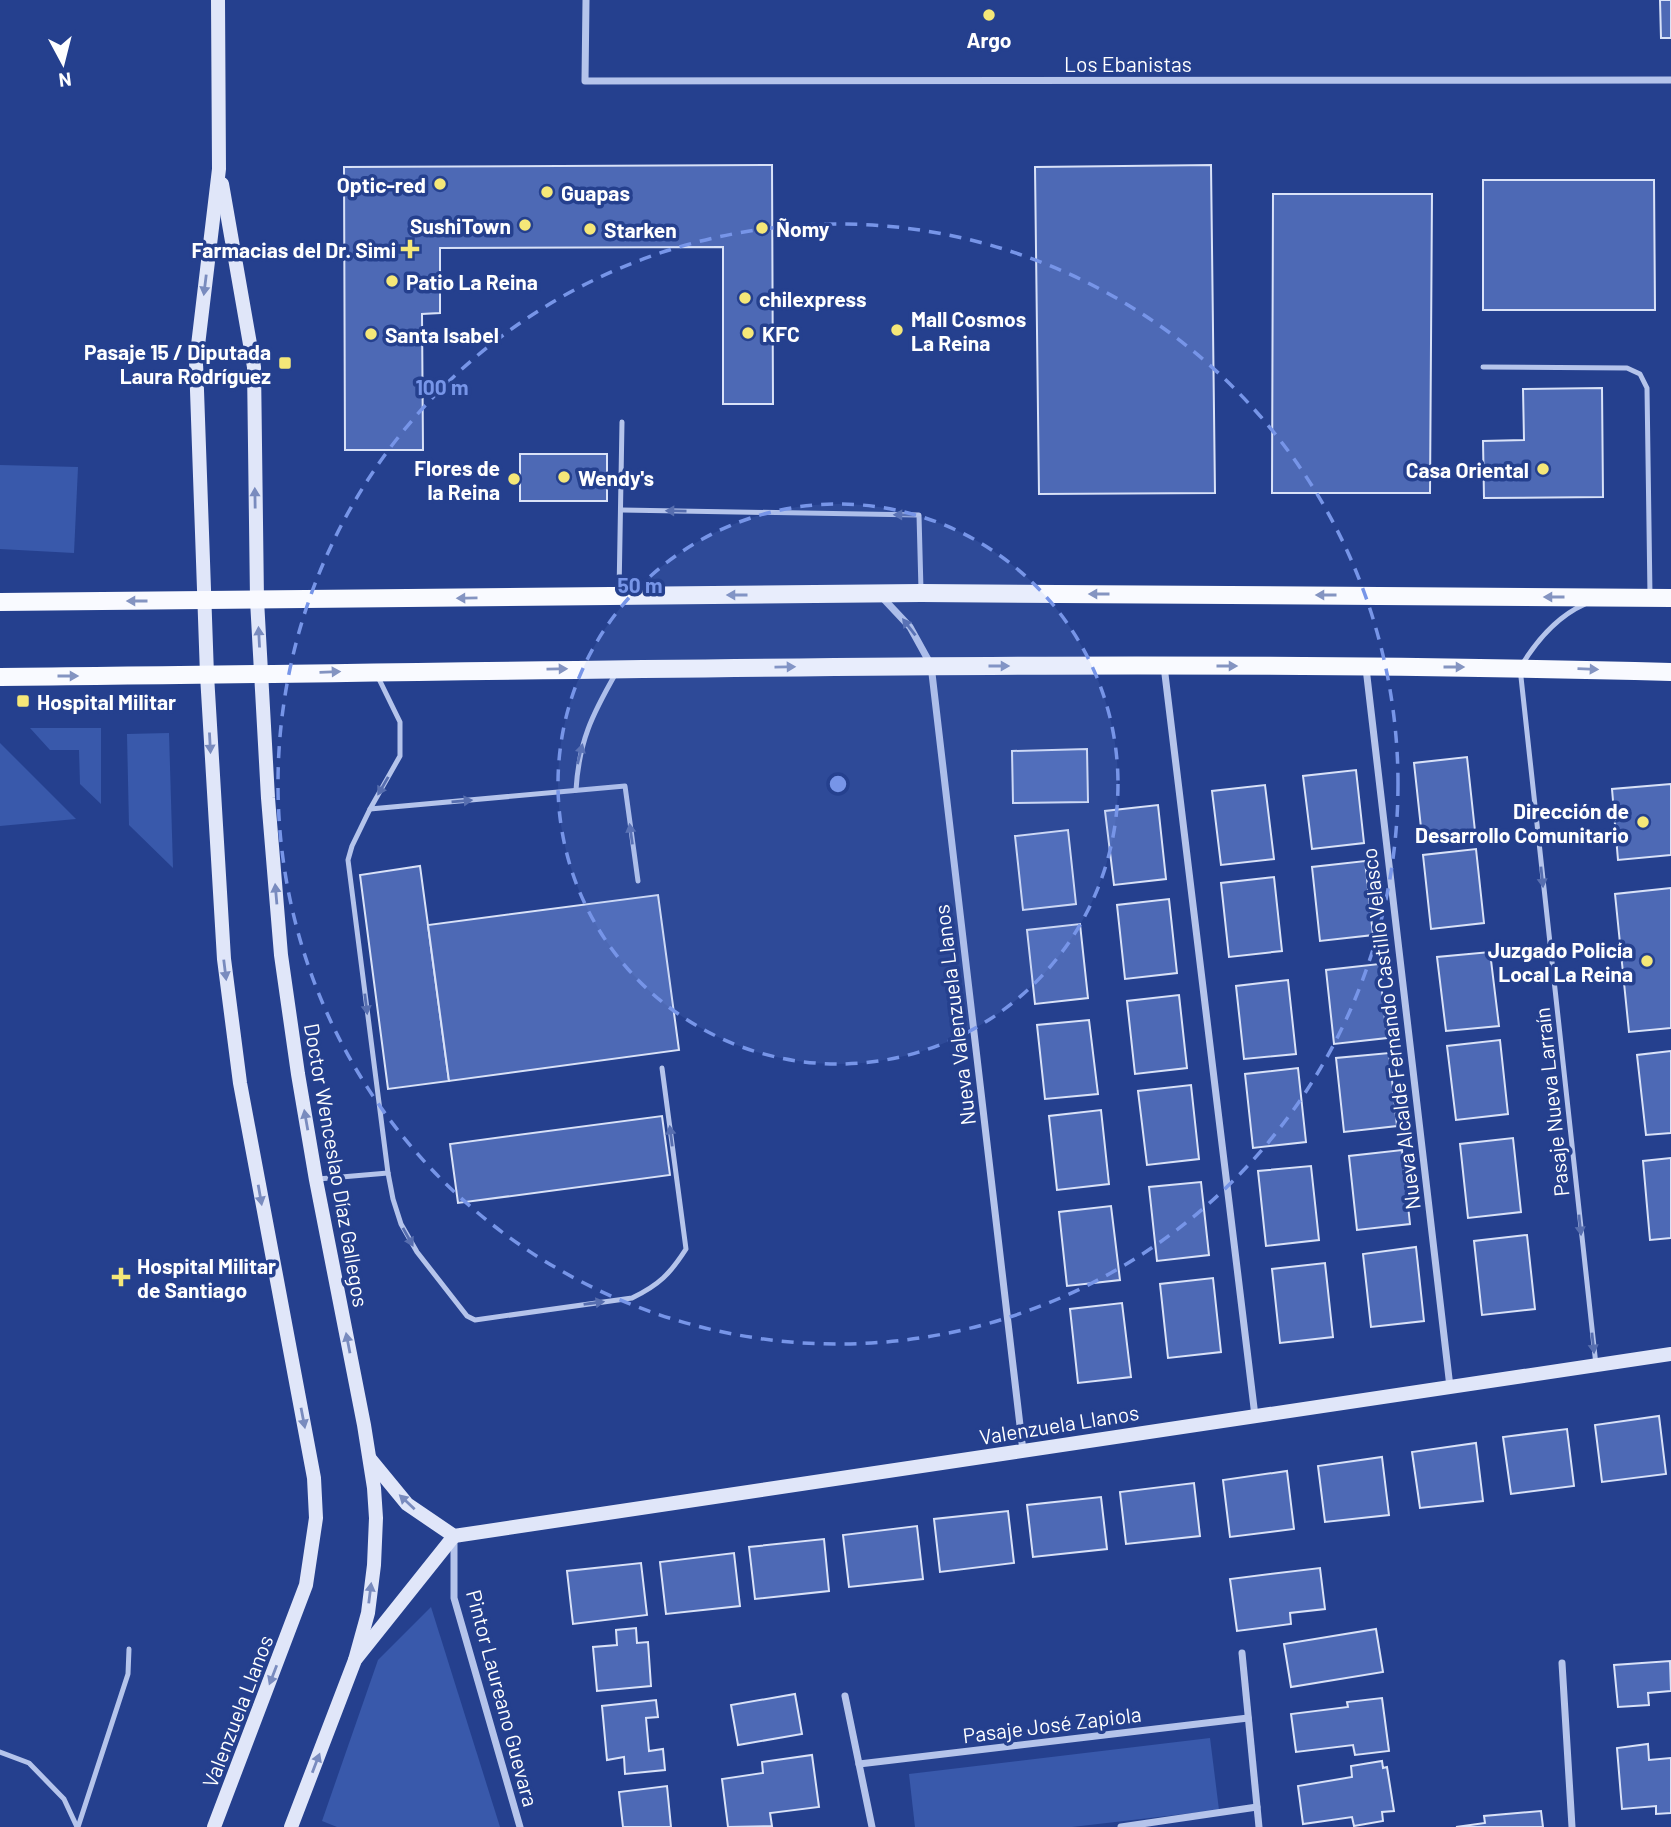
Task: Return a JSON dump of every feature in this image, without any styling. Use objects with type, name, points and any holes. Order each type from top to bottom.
[{"type":"main road","points":[[206,675],[197,362],[219,169],[219,0]]},
{"type":"main road","name":"Doctor Wenceslao Díaz Gallegos","points":[[219,169],[254,367],[257,600],[268,798],[281,955],[316,1180],[369,1458],[376,1518],[368,1613],[355,1660]]},
{"type":"main road","points":[[0,602],[921,593],[1671,598]]},
{"type":"main road","points":[[0,677],[931,665],[1520,668],[1671,672]]},
{"type":"main road","name":"Valenzuela Llanos","points":[[206,675],[224,959],[240,1083],[314,1478],[316,1518],[312,1558],[298,1611],[214,1827]]},
{"type":"main road","name":"Valenzuela Llanos","points":[[454,1536],[1671,1354]]},
{"type":"main road","points":[[291,1827],[355,1660],[454,1536],[407,1504],[369,1458]]},
{"type":"street","name":"Los Ebanistas","points":[[586,0],[585,82],[1671,80]]},
{"type":"street","name":"Nueva Valenzuela Llanos","points":[[878,594],[910,627],[931,665],[1023,1451]]},
{"type":"street","points":[[1164,666],[1255,1416]]},
{"type":"street","name":"Nueva Alcalde Fernando Castillo Velasco","points":[[1366,667],[1450,1387]]},
{"type":"street","name":"Pintor Laureano Guevara","points":[[454,1536],[454,1598],[520,1827]]},
{"type":"street","points":[[1242,1653],[1259,1827]]},
{"type":"street","points":[[1562,1663],[1572,1827]]},
{"type":"street","points":[[845,1696],[872,1827]]},
{"type":"street","name":"Pasaje José Zapiola","points":[[859,1764],[1248,1718]]},
{"type":"street","points":[[1121,1827],[1257,1807]]},
{"type":"lane","points":[[1483,367],[1627,368],[1640,374],[1647,388],[1650,598]]},
{"type":"lane","points":[[618,596],[622,422]]},
{"type":"lane","points":[[622,510],[919,516],[921,593]]},
{"type":"lane","points":[[1520,668],[1531,649],[1562,617],[1601,597]]},
{"type":"lane","name":"Pasaje Nueva Larraín","points":[[1520,668],[1596,1365]]},
{"type":"lane","points":[[576,790],[578,760],[590,718],[618,669]]},
{"type":"lane","points":[[376,671],[400,722],[400,756],[370,809],[348,860],[388,1173],[401,1224],[417,1252],[467,1316],[475,1320],[632,1298],[652,1289],[671,1272],[686,1249],[662,1068]]},
{"type":"lane","points":[[370,809],[625,786],[638,881]]},
{"type":"lane","points":[[316,1180],[388,1173]]},
{"type":"lane","points":[[77,1827],[128,1674],[129,1649]]},
{"type":"lane","points":[[0,1752],[29,1763],[64,1799],[77,1827]]},
{"type":"shaded area","points":[[0,465],[78,467],[74,553],[0,549]]},
{"type":"shaded area","points":[[30,728],[101,728],[101,804],[80,784],[79,750],[50,750]]},
{"type":"shaded area","points":[[169,733],[173,868],[129,825],[127,734]]},
{"type":"shaded area","points":[[0,743],[76,819],[0,826]]},
{"type":"shaded area","points":[[431,1607],[500,1827],[337,1827],[322,1821],[378,1660]]},
{"type":"shaded area","points":[[1210,1738],[1219,1810],[1072,1827],[915,1827],[909,1774]]},
{"type":"building","points":[[1660,0],[1671,0],[1671,38],[1661,38]]},
{"type":"building","name":"Patio La Reina","points":[[772,165],[773,404],[723,404],[723,247],[440,248],[440,313],[422,314],[423,450],[345,450],[344,167]]},
{"type":"building","points":[[1211,165],[1215,493],[1039,494],[1035,167]]},
{"type":"building","points":[[1483,180],[1654,180],[1655,310],[1483,310]]},
{"type":"building","points":[[1273,194],[1432,194],[1430,493],[1272,493]]},
{"type":"building","name":"Casa Oriental","points":[[1602,388],[1603,497],[1484,498],[1483,441],[1524,440],[1523,389]]},
{"type":"building","name":"Wendy's","points":[[520,454],[607,454],[607,501],[520,501]]},
{"type":"building","points":[[1087,749],[1088,802],[1013,803],[1012,751]]},
{"type":"building","points":[[1467,757],[1475,831],[1422,837],[1414,763]]},
{"type":"building","points":[[1356,770],[1364,843],[1312,849],[1303,776]]},
{"type":"building","name":"Dirección de Desarrollo Comunitario","points":[[1671,784],[1671,855],[1618,860],[1612,789]]},
{"type":"building","points":[[1265,785],[1274,859],[1221,865],[1212,791]]},
{"type":"building","points":[[1158,805],[1166,879],[1114,885],[1105,811]]},
{"type":"building","points":[[1068,830],[1076,904],[1023,910],[1015,836]]},
{"type":"building","points":[[1476,849],[1484,923],[1431,929],[1423,855]]},
{"type":"building","points":[[1365,861],[1373,935],[1320,941],[1312,867]]},
{"type":"building","points":[[420,866],[449,1081],[388,1089],[360,875]]},
{"type":"building","points":[[1274,877],[1282,951],[1229,957],[1221,883]]},
{"type":"building","name":"Juzgado Policía Local La Reina","points":[[1671,888],[1671,1028],[1629,1032],[1615,894]]},
{"type":"building","points":[[658,895],[679,1050],[449,1081],[428,925]]},
{"type":"building","points":[[1169,899],[1177,973],[1125,979],[1117,905]]},
{"type":"building","points":[[1080,924],[1088,998],[1035,1004],[1027,930]]},
{"type":"building","points":[[1490,952],[1499,1026],[1446,1031],[1437,957]]},
{"type":"building","points":[[1379,964],[1387,1038],[1334,1044],[1326,970]]},
{"type":"building","points":[[1288,980],[1296,1054],[1244,1059],[1236,986]]},
{"type":"building","points":[[1179,995],[1187,1068],[1135,1074],[1127,1001]]},
{"type":"building","points":[[1089,1020],[1098,1094],[1045,1099],[1037,1025]]},
{"type":"building","points":[[1500,1040],[1508,1114],[1456,1120],[1447,1046]]},
{"type":"building","points":[[1671,1051],[1671,1133],[1646,1135],[1637,1055]]},
{"type":"building","points":[[1389,1053],[1397,1126],[1344,1132],[1336,1058]]},
{"type":"building","points":[[1298,1068],[1306,1142],[1253,1148],[1245,1074]]},
{"type":"building","points":[[1191,1085],[1199,1159],[1147,1165],[1138,1091]]},
{"type":"building","points":[[1101,1110],[1109,1184],[1057,1190],[1049,1116]]},
{"type":"building","points":[[662,1116],[670,1175],[458,1203],[450,1144]]},
{"type":"building","points":[[1513,1138],[1521,1212],[1468,1218],[1460,1144]]},
{"type":"building","points":[[1402,1150],[1410,1224],[1357,1230],[1349,1156]]},
{"type":"building","points":[[1671,1158],[1671,1238],[1650,1240],[1643,1161]]},
{"type":"building","points":[[1311,1166],[1319,1240],[1266,1246],[1258,1171]]},
{"type":"building","points":[[1201,1182],[1209,1255],[1157,1261],[1149,1187]]},
{"type":"building","points":[[1111,1206],[1120,1280],[1067,1286],[1059,1212]]},
{"type":"building","points":[[1527,1235],[1535,1309],[1482,1315],[1474,1241]]},
{"type":"building","points":[[1416,1247],[1424,1321],[1371,1327],[1363,1254]]},
{"type":"building","points":[[1325,1263],[1333,1337],[1280,1343],[1272,1269]]},
{"type":"building","points":[[1213,1278],[1221,1352],[1168,1358],[1160,1284]]},
{"type":"building","points":[[1122,1303],[1131,1377],[1078,1383],[1070,1309]]},
{"type":"building","points":[[1659,1416],[1666,1474],[1602,1482],[1595,1425]]},
{"type":"building","points":[[1567,1429],[1574,1486],[1511,1494],[1503,1437]]},
{"type":"building","points":[[1476,1443],[1483,1501],[1420,1508],[1412,1452]]},
{"type":"building","points":[[1382,1457],[1389,1515],[1325,1522],[1318,1466]]},
{"type":"building","points":[[1287,1471],[1294,1529],[1230,1537],[1223,1480]]},
{"type":"building","points":[[1194,1483],[1200,1536],[1126,1544],[1120,1492]]},
{"type":"building","points":[[1101,1497],[1107,1549],[1033,1557],[1027,1505]]},
{"type":"building","points":[[1008,1511],[1014,1563],[940,1572],[934,1519]]},
{"type":"building","points":[[917,1526],[923,1579],[849,1587],[843,1535]]},
{"type":"building","points":[[824,1539],[829,1591],[755,1599],[749,1547]]},
{"type":"building","points":[[734,1553],[740,1606],[666,1614],[660,1562]]},
{"type":"building","points":[[641,1563],[647,1615],[573,1624],[567,1571]]},
{"type":"building","points":[[1320,1568],[1325,1609],[1290,1613],[1291,1624],[1237,1631],[1230,1579]]},
{"type":"building","points":[[636,1628],[637,1643],[648,1642],[651,1686],[597,1691],[593,1647],[617,1645],[616,1630]]},
{"type":"building","points":[[1376,1629],[1383,1672],[1291,1687],[1284,1644]]},
{"type":"building","points":[[1670,1661],[1671,1691],[1648,1693],[1649,1705],[1618,1707],[1614,1665]]},
{"type":"building","points":[[795,1694],[802,1734],[738,1745],[731,1705]]},
{"type":"building","points":[[1382,1698],[1389,1751],[1355,1755],[1353,1745],[1296,1752],[1291,1714],[1348,1707],[1347,1702]]},
{"type":"building","points":[[656,1700],[658,1717],[646,1718],[649,1751],[663,1749],[665,1770],[625,1774],[624,1757],[607,1760],[602,1706]]},
{"type":"building","points":[[1648,1744],[1649,1760],[1671,1758],[1671,1813],[1656,1814],[1656,1806],[1622,1809],[1617,1748]]},
{"type":"building","points":[[812,1755],[819,1807],[770,1813],[772,1826],[728,1827],[722,1779],[763,1773],[762,1762]]},
{"type":"building","points":[[1382,1761],[1383,1768],[1387,1767],[1394,1811],[1382,1812],[1383,1821],[1354,1826],[1352,1817],[1303,1824],[1298,1786],[1352,1777],[1351,1766]]},
{"type":"building","points":[[667,1786],[671,1827],[623,1827],[619,1792]]},
{"type":"building","points":[[1541,1811],[1543,1827],[1456,1827],[1485,1823],[1484,1816]]},
{"type":"place","name":"Argo","points":[[989,15]]},
{"type":"place","name":"Optic-red","points":[[440,184]]},
{"type":"place","name":"Guapas","points":[[547,192]]},
{"type":"place","name":"SushiTown","points":[[525,225]]},
{"type":"place","name":"Ñomy","points":[[762,228]]},
{"type":"place","name":"Starken","points":[[590,229]]},
{"type":"place","name":"Farmacias del Dr. Simi","points":[[410,249]]},
{"type":"place","name":"Patio La Reina","points":[[392,281]]},
{"type":"place","name":"chilexpress","points":[[745,298]]},
{"type":"place","name":"Mall Cosmos La Reina","points":[[897,330]]},
{"type":"place","name":"KFC","points":[[748,333]]},
{"type":"place","name":"Santa Isabel","points":[[371,334]]},
{"type":"place","name":"Pasaje 15 / Diputada Laura Rodríguez","points":[[285,363]]},
{"type":"place","name":"Casa Oriental","points":[[1543,469]]},
{"type":"place","name":"Wendy's","points":[[564,477]]},
{"type":"place","name":"Flores de la Reina","points":[[514,479]]},
{"type":"place","name":"Hospital Militar","points":[[23,701]]},
{"type":"place","name":"Dirección de Desarrollo Comunitario","points":[[1643,822]]},
{"type":"place","name":"Juzgado Policía Local La Reina","points":[[1647,961]]},
{"type":"place","name":"Hospital Militar de Santiago","points":[[121,1277]]}]
